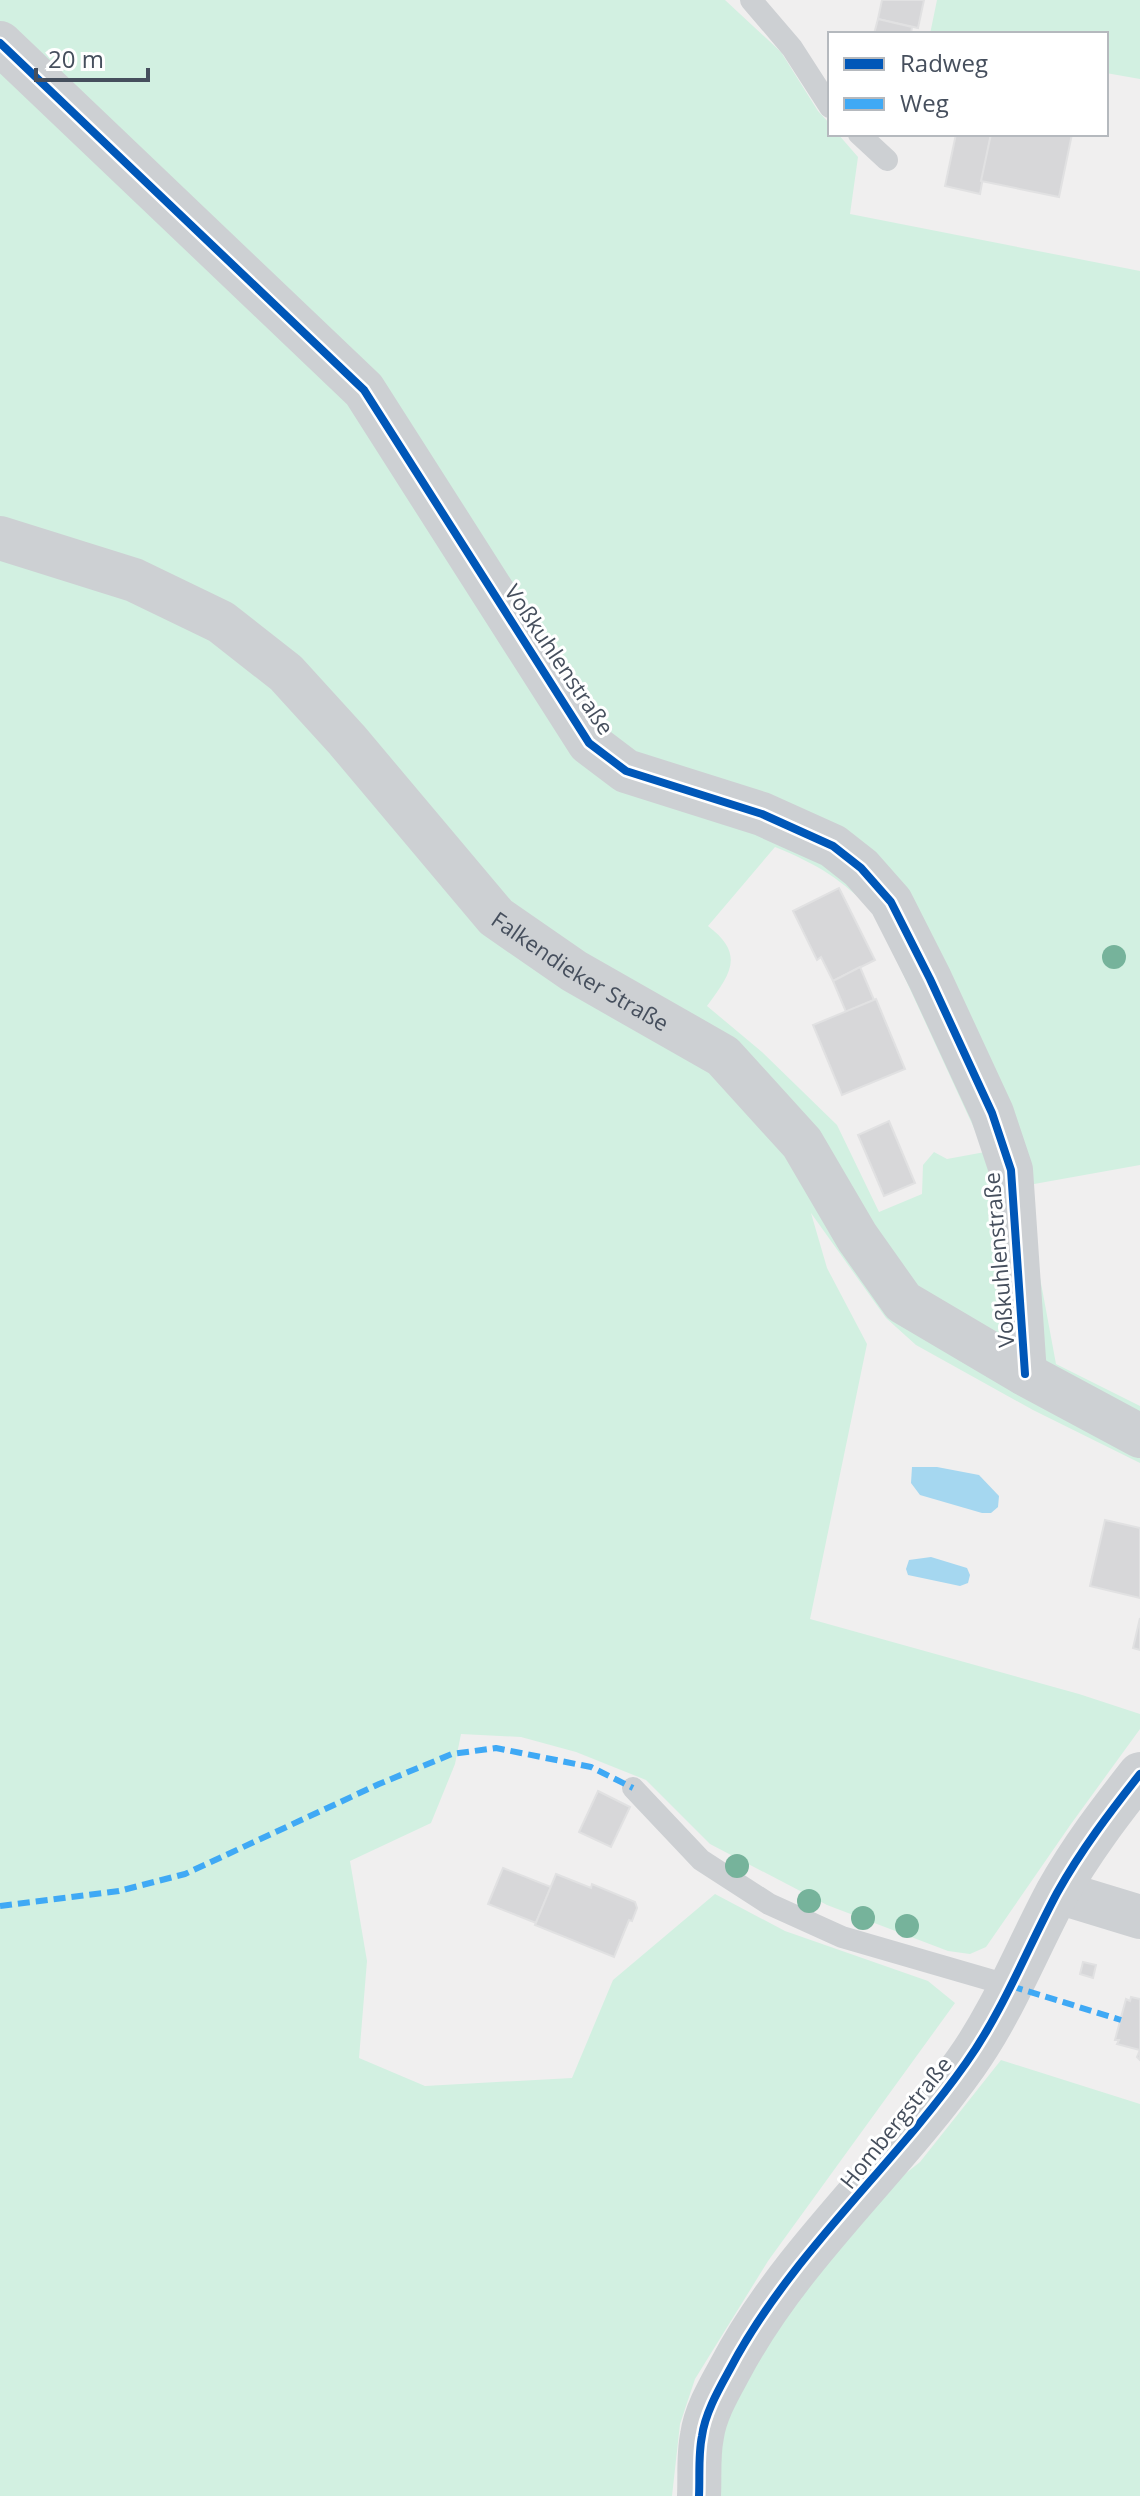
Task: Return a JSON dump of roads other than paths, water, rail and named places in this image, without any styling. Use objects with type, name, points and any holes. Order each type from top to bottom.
[{"type":"street","name":"Voßkuhlenstraße","points":[[0,43],[364,390],[589,743],[626,771],[762,814],[833,846],[861,868],[891,902],[992,1113],[1011,1170],[1025,1374]]},
{"type":"street","name":"Falkendieker Straße","points":[[0,538],[134,580],[221,622],[286,673],[356,750],[496,917],[574,971],[723,1056],[802,1143],[857,1237],[903,1302],[1025,1374],[1140,1436]]},
{"type":"street","name":"Hombergstraße","points":[[699,2496],[702,2434],[717,2393],[749,2332],[802,2262],[887,2164],[967,2061],[1011,1986],[1058,1892],[1096,1829],[1140,1774]]},
{"type":"street","points":[[1058,1892],[1140,1917]]},
{"type":"lane","points":[[751,0],[792,48],[828,104]]},
{"type":"lane","points":[[861,136],[887,160]]},
{"type":"lane","points":[[633,1788],[701,1860],[769,1904],[842,1937],[1011,1986]]},
{"type":"water","points":[[912,1467],[937,1467],[979,1475],[999,1496],[998,1507],[991,1513],[982,1513],[920,1495],[911,1483]]},
{"type":"water","points":[[931,1557],[967,1568],[970,1575],[968,1583],[960,1586],[908,1575],[909,1560]]}]
